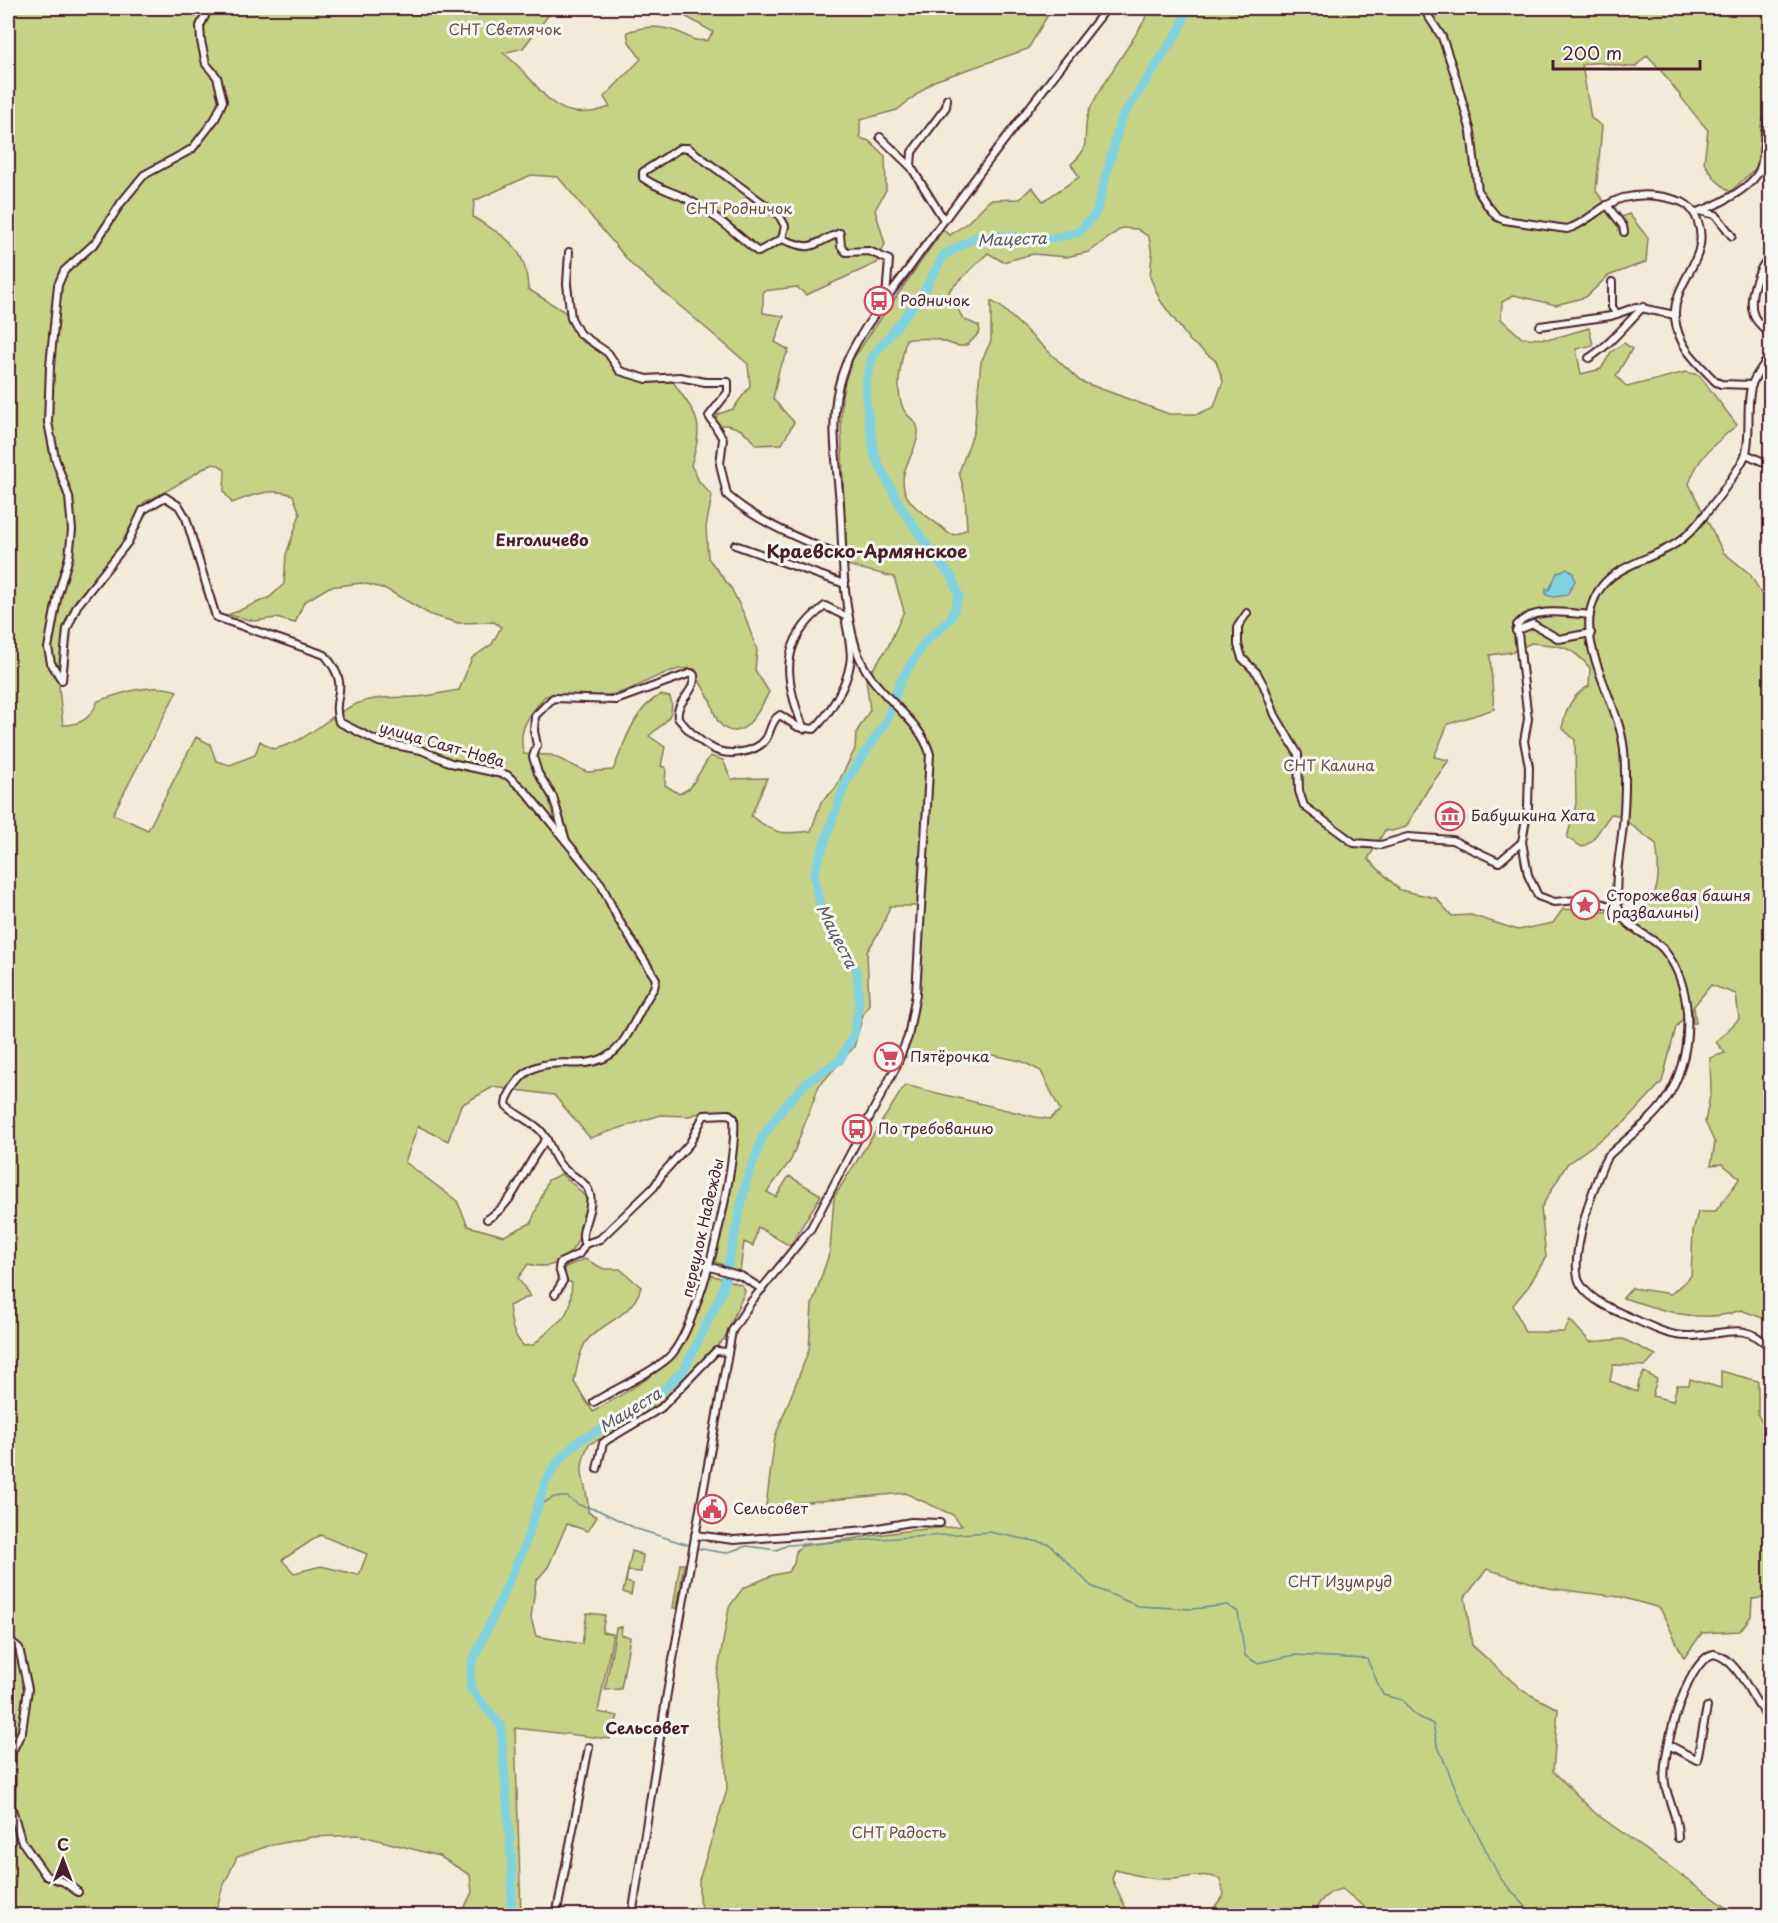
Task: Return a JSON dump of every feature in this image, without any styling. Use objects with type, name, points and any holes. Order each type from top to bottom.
[{"type":"street","name":"улица Саят-Нова","points":[[209,8],[200,27],[206,64],[217,77],[223,101],[215,119],[192,149],[144,176],[121,204],[96,242],[64,271],[58,285],[50,366],[48,423],[54,458],[69,497],[72,530],[69,557],[58,594],[48,648],[51,663],[62,680],[67,629],[76,606],[128,542],[143,510],[165,497],[179,506],[186,518],[216,617],[325,655],[334,667],[341,684],[337,715],[339,722],[379,742],[415,748],[451,763],[507,775],[526,792],[601,884],[618,919],[656,979],[654,988],[615,1051],[594,1062],[550,1063],[531,1069],[509,1096],[506,1105],[514,1113],[533,1124],[547,1139],[560,1165],[585,1183],[591,1195],[588,1219],[582,1237],[585,1244]]},
{"type":"street","points":[[566,841],[553,797],[538,773],[533,757],[537,745],[534,731],[535,716],[553,698],[616,700],[660,685],[687,672],[694,675],[694,681],[679,707],[678,718],[709,747],[718,751],[752,750],[766,738],[774,718],[780,715],[804,729],[814,729],[820,724],[851,662],[835,415],[837,393],[846,362],[886,298],[1107,8]]},
{"type":"street","points":[[1423,8],[1442,37],[1463,101],[1471,132],[1478,191],[1497,217],[1525,224],[1568,229],[1607,205],[1624,198],[1660,195],[1689,205],[1697,212],[1716,215],[1732,236]]},
{"type":"street","points":[[911,167],[912,152],[946,107],[947,99]]},
{"type":"street","points":[[1697,212],[1733,195],[1756,175],[1762,159],[1764,130],[1770,118]]},
{"type":"street","points":[[880,137],[911,167],[944,220]]},
{"type":"street","points":[[782,239],[785,226],[778,215],[688,148],[680,148],[644,172],[643,178],[662,191],[680,196],[703,209],[760,252],[782,239],[808,247],[840,233],[841,246],[846,252],[861,250],[887,257],[889,260],[886,298]]},
{"type":"street","points":[[1607,205],[1623,226],[1624,232]]},
{"type":"street","points":[[1697,212],[1702,243],[1683,285],[1675,315],[1687,353],[1716,382],[1752,385]]},
{"type":"street","points":[[569,252],[567,303],[579,333],[608,353],[620,371],[628,375],[647,379],[680,377],[705,382],[728,382],[728,392],[710,416],[723,439],[720,464],[727,495],[745,509],[797,537],[843,557]]},
{"type":"street","points":[[1770,257],[1761,266],[1754,291],[1754,316],[1770,334]]},
{"type":"street","points":[[1612,282],[1612,307],[1617,315]]},
{"type":"street","points":[[1604,306],[1612,307]]},
{"type":"street","points":[[1539,326],[1617,315],[1643,307],[1675,315]]},
{"type":"street","points":[[1589,358],[1614,339],[1623,326],[1643,307]]},
{"type":"street","points":[[1770,355],[1752,385],[1746,454],[1691,531],[1673,546],[1618,570],[1599,592],[1590,615],[1591,633],[1601,680],[1621,733],[1624,750],[1625,795],[1619,854],[1619,909],[1627,921],[1658,944],[1669,958],[1684,1000],[1686,1047],[1679,1074],[1664,1103],[1607,1157],[1601,1168],[1584,1225],[1577,1260],[1579,1281],[1595,1299],[1612,1309],[1670,1334],[1690,1336],[1740,1330],[1752,1333],[1770,1348]]},
{"type":"street","points":[[1746,454],[1770,465]]},
{"type":"street","points":[[735,545],[845,584]]},
{"type":"street","points":[[632,1916],[694,1537],[732,1331],[762,1289],[812,1228],[895,1069],[908,1037],[916,994],[930,762],[926,743],[865,672],[847,618],[825,606],[794,638],[789,686],[804,729]]},
{"type":"street","points":[[1590,615],[1561,612],[1536,614],[1519,621],[1516,631],[1528,719],[1524,741],[1529,767],[1528,807],[1522,842],[1523,853],[1533,889],[1538,896],[1554,902],[1589,899],[1619,909]]},
{"type":"street","points":[[1247,613],[1238,626],[1238,645],[1242,658],[1264,686],[1279,724],[1298,754],[1299,791],[1304,806],[1354,843],[1381,845],[1408,837],[1452,840],[1499,862],[1514,852],[1522,842]]},
{"type":"street","points":[[1516,631],[1533,624],[1559,639],[1591,633]]},
{"type":"street","points":[[1514,852],[1523,853]]},
{"type":"street","name":"переулок Надежды","points":[[585,1244],[600,1239],[654,1187],[663,1173],[690,1143],[704,1115],[729,1114],[734,1118],[735,1144],[727,1190],[698,1304],[682,1340],[670,1356],[658,1366],[594,1402]]},
{"type":"street","points":[[487,1219],[508,1201],[535,1152],[547,1139]]},
{"type":"street","points":[[555,1294],[562,1281],[560,1263],[579,1254],[585,1244]]},
{"type":"street","points":[[707,1266],[741,1276],[762,1289]]},
{"type":"street","points":[[597,1469],[603,1443],[661,1408],[716,1350],[727,1352]]},
{"type":"street","points":[[694,1537],[734,1540],[867,1530],[911,1522],[940,1523]]},
{"type":"street","points":[[8,1639],[19,1648],[28,1689],[22,1731],[10,1756],[10,1805],[21,1840],[46,1876],[64,1882],[78,1892]]},
{"type":"street","points":[[1678,1838],[1678,1820],[1665,1784],[1665,1756],[1694,1671],[1709,1655],[1720,1655],[1742,1676],[1762,1712],[1770,1720]]},
{"type":"street","points":[[1669,1745],[1697,1760],[1707,1707]]},
{"type":"street","points":[[556,1916],[589,1747]]},
{"type":"green space","points":[[8,8],[554,8],[523,48],[503,53],[560,107],[573,112],[589,112],[610,107],[604,97],[641,59],[629,42],[627,32],[640,28],[658,27],[678,32],[695,40],[708,40],[713,32],[671,8],[1052,8],[1028,49],[934,81],[897,110],[860,120],[860,138],[869,141],[885,156],[886,190],[875,210],[885,244],[877,263],[806,295],[797,287],[763,291],[763,313],[784,316],[775,342],[789,350],[779,369],[773,399],[794,422],[782,444],[756,445],[741,430],[720,425],[715,420],[718,414],[733,409],[750,386],[748,364],[632,265],[558,177],[531,175],[474,201],[473,217],[504,237],[518,252],[523,262],[528,289],[565,312],[581,341],[602,351],[619,374],[644,382],[673,382],[693,412],[697,421],[698,439],[691,465],[699,481],[712,496],[706,527],[708,558],[731,588],[744,614],[757,650],[755,670],[769,692],[750,723],[736,731],[728,730],[718,721],[695,669],[686,668],[668,672],[615,694],[545,696],[523,730],[524,754],[551,755],[587,772],[613,770],[631,728],[643,709],[660,695],[670,697],[672,710],[670,715],[649,736],[665,747],[661,766],[666,768],[665,785],[679,794],[690,788],[710,756],[723,760],[731,779],[767,778],[751,816],[773,830],[792,833],[811,831],[821,802],[835,789],[855,749],[856,733],[870,710],[866,679],[888,647],[904,611],[894,577],[846,565],[841,422],[842,396],[853,359],[943,230],[950,235],[968,222],[990,200],[1020,199],[1032,187],[1043,201],[1079,177],[1071,164],[1084,148],[1090,109],[1144,21],[1149,8],[1770,8],[1770,100],[1761,125],[1759,165],[1730,192],[1716,180],[1704,163],[1708,130],[1647,55],[1635,67],[1602,63],[1582,65],[1591,118],[1602,126],[1596,191],[1617,219],[1629,214],[1648,238],[1646,262],[1608,276],[1586,297],[1556,305],[1514,295],[1502,302],[1501,319],[1522,338],[1551,339],[1589,328],[1593,345],[1576,349],[1581,374],[1601,369],[1611,352],[1624,343],[1632,349],[1616,376],[1627,387],[1686,372],[1699,375],[1737,425],[1702,458],[1689,484],[1723,552],[1750,574],[1770,610],[1770,1321],[1741,1310],[1711,1316],[1682,1314],[1623,1298],[1632,1288],[1671,1294],[1691,1276],[1693,1231],[1698,1212],[1715,1212],[1740,1178],[1722,1164],[1711,1165],[1715,1143],[1705,1122],[1711,1091],[1710,1058],[1725,1053],[1716,1042],[1739,1019],[1736,994],[1711,985],[1694,1006],[1696,1023],[1693,1023],[1692,1008],[1676,1027],[1662,1082],[1625,1122],[1567,1164],[1541,1208],[1546,1257],[1528,1287],[1513,1305],[1525,1332],[1564,1332],[1570,1320],[1590,1342],[1623,1339],[1656,1355],[1646,1366],[1613,1365],[1610,1381],[1637,1392],[1644,1372],[1657,1379],[1652,1396],[1673,1401],[1677,1385],[1689,1385],[1690,1379],[1721,1388],[1721,1371],[1758,1381],[1758,1415],[1770,1438],[1770,1597],[1752,1599],[1751,1616],[1740,1631],[1702,1633],[1684,1658],[1660,1608],[1620,1597],[1548,1588],[1487,1569],[1465,1597],[1472,1645],[1523,1691],[1558,1709],[1553,1771],[1595,1813],[1737,1915],[1370,1915],[1367,1909],[1342,1889],[1324,1898],[1314,1915],[1209,1915],[1224,1894],[1220,1879],[1201,1875],[1155,1879],[1115,1870],[1112,1879],[1129,1915],[705,1915],[699,1901],[699,1880],[727,1790],[726,1765],[715,1704],[717,1676],[729,1607],[743,1588],[773,1575],[788,1572],[794,1564],[796,1551],[801,1546],[905,1531],[962,1526],[953,1515],[905,1493],[766,1506],[775,1437],[809,1350],[812,1305],[830,1251],[834,1197],[905,1085],[1035,1117],[1050,1119],[1060,1110],[1041,1071],[1021,1061],[983,1053],[961,1055],[949,1061],[904,1057],[914,1018],[921,906],[890,906],[882,927],[867,952],[869,1004],[863,1015],[854,1047],[819,1086],[791,1160],[767,1192],[776,1197],[789,1176],[821,1195],[790,1246],[758,1227],[753,1246],[744,1242],[740,1272],[713,1261],[736,1156],[736,1119],[727,1113],[706,1111],[689,1116],[660,1115],[590,1138],[554,1095],[493,1087],[461,1105],[448,1141],[418,1126],[405,1162],[457,1201],[468,1226],[504,1236],[531,1223],[548,1180],[561,1174],[587,1200],[588,1210],[581,1234],[565,1258],[549,1265],[528,1264],[518,1278],[530,1296],[509,1306],[511,1323],[524,1346],[533,1345],[564,1317],[570,1305],[572,1283],[565,1280],[565,1267],[585,1259],[604,1269],[620,1269],[641,1287],[626,1311],[589,1338],[581,1353],[574,1382],[593,1412],[647,1379],[673,1357],[688,1336],[708,1274],[742,1285],[745,1291],[724,1339],[664,1401],[613,1433],[589,1444],[584,1455],[582,1472],[588,1512],[597,1517],[588,1531],[567,1524],[548,1567],[536,1581],[531,1618],[536,1636],[582,1644],[587,1613],[605,1615],[602,1632],[613,1634],[598,1712],[618,1716],[610,1739],[515,1728],[521,1915],[461,1915],[472,1892],[470,1875],[439,1856],[359,1835],[312,1837],[268,1846],[237,1857],[222,1889],[215,1915],[8,1916]],"holes":[[[1122,228],[1137,229],[1149,237],[1152,255],[1150,277],[1160,300],[1190,341],[1216,361],[1223,381],[1214,407],[1198,414],[1169,414],[1080,381],[1000,306],[991,301],[991,341],[981,362],[974,431],[959,472],[965,495],[967,529],[955,535],[948,533],[913,504],[903,484],[905,470],[918,434],[917,425],[905,412],[900,400],[900,374],[906,339],[935,339],[960,346],[969,344],[974,339],[980,331],[979,326],[963,319],[949,291],[988,253],[1003,262],[1033,254],[1066,257],[1089,252]],[[211,464],[219,465],[225,470],[224,492],[232,503],[262,493],[277,492],[293,495],[300,514],[286,555],[284,584],[270,597],[228,615],[255,621],[276,618],[295,623],[304,602],[329,587],[362,583],[386,589],[431,615],[458,623],[494,622],[501,627],[492,644],[472,658],[459,690],[424,696],[381,698],[358,703],[285,746],[273,749],[260,741],[255,755],[230,765],[216,761],[210,744],[196,737],[148,830],[113,814],[177,691],[148,688],[117,695],[98,701],[89,716],[80,722],[63,725],[59,688],[65,622],[76,600],[116,553],[144,502],[169,490]],[[1531,643],[1557,646],[1571,651],[1590,668],[1589,686],[1570,704],[1562,728],[1575,740],[1576,804],[1567,838],[1582,847],[1591,842],[1611,814],[1618,815],[1656,844],[1657,882],[1655,891],[1645,906],[1637,910],[1622,912],[1563,909],[1553,923],[1518,930],[1471,915],[1452,916],[1436,898],[1400,890],[1368,859],[1385,830],[1392,831],[1406,827],[1428,789],[1449,760],[1434,757],[1448,724],[1494,709],[1490,655],[1512,652]],[[320,1535],[367,1554],[359,1575],[321,1566],[294,1573],[282,1560]]]},
{"type":"green space","points":[[632,1551],[643,1555],[641,1572],[628,1571],[626,1582],[633,1584],[631,1595],[623,1592]]},
{"type":"green space","points":[[680,1564],[684,1564],[677,1608],[673,1608]]},
{"type":"green space","points":[[622,1627],[621,1635],[630,1637],[621,1689],[605,1690],[616,1628]]},
{"type":"water","points":[[1567,568],[1573,573],[1575,581],[1567,595],[1553,597],[1546,595],[1546,588],[1549,590],[1557,573]]},
{"type":"waterway","name":"Мацеста","points":[[511,1916],[512,1869],[501,1726],[470,1688],[472,1663],[524,1548],[546,1481],[559,1460],[580,1440],[624,1418],[657,1396],[684,1370],[722,1292],[747,1179],[763,1136],[784,1107],[807,1082],[840,1060],[854,1034],[859,1001],[857,972],[818,898],[814,873],[846,781],[886,722],[900,682],[924,643],[951,618],[959,596],[952,577],[934,556],[901,507],[875,457],[866,401],[866,381],[873,356],[921,296],[944,255],[977,237],[1005,236],[1039,240],[1078,233],[1096,213],[1121,119],[1180,29],[1187,8]]},
{"type":"waterway","points":[[532,1521],[542,1504],[554,1497],[567,1497],[579,1505],[598,1510],[637,1529],[692,1546]]},
{"type":"waterway","points":[[696,1548],[725,1553],[747,1546],[776,1550],[788,1545],[989,1532],[1049,1544],[1091,1586],[1138,1606],[1193,1609],[1227,1605],[1238,1612],[1245,1656],[1257,1663],[1295,1655],[1367,1659],[1383,1695],[1402,1700],[1415,1715],[1433,1724],[1437,1744],[1460,1799],[1500,1878],[1534,1916]]},
{"type":"place","name":"Родничок","points":[[879,301]]},
{"type":"place","name":"Бабушкина Хата","points":[[1450,816]]},
{"type":"place","name":"Сторожевая башня (развалины)","points":[[1585,905]]},
{"type":"place","name":"Пятёрочка","points":[[889,1057]]},
{"type":"place","name":"По требованию","points":[[857,1129]]},
{"type":"place","name":"Сельсовет","points":[[712,1509]]},
{"type":"district","name":"Енголичево","points":[[542,540]]},
{"type":"district","name":"Краевско-Армянское","points":[[867,552]]},
{"type":"district","name":"Сельсовет","points":[[647,1728]]},
{"type":"park label","name":"СНТ Светлячок","points":[[505,30]]},
{"type":"park label","name":"СНТ Родничок","points":[[739,209]]},
{"type":"park label","name":"СНТ Калина","points":[[1329,766]]},
{"type":"park label","name":"СНТ Изумруд","points":[[1340,1582]]},
{"type":"park label","name":"СНТ Радость","points":[[899,1833]]}]
